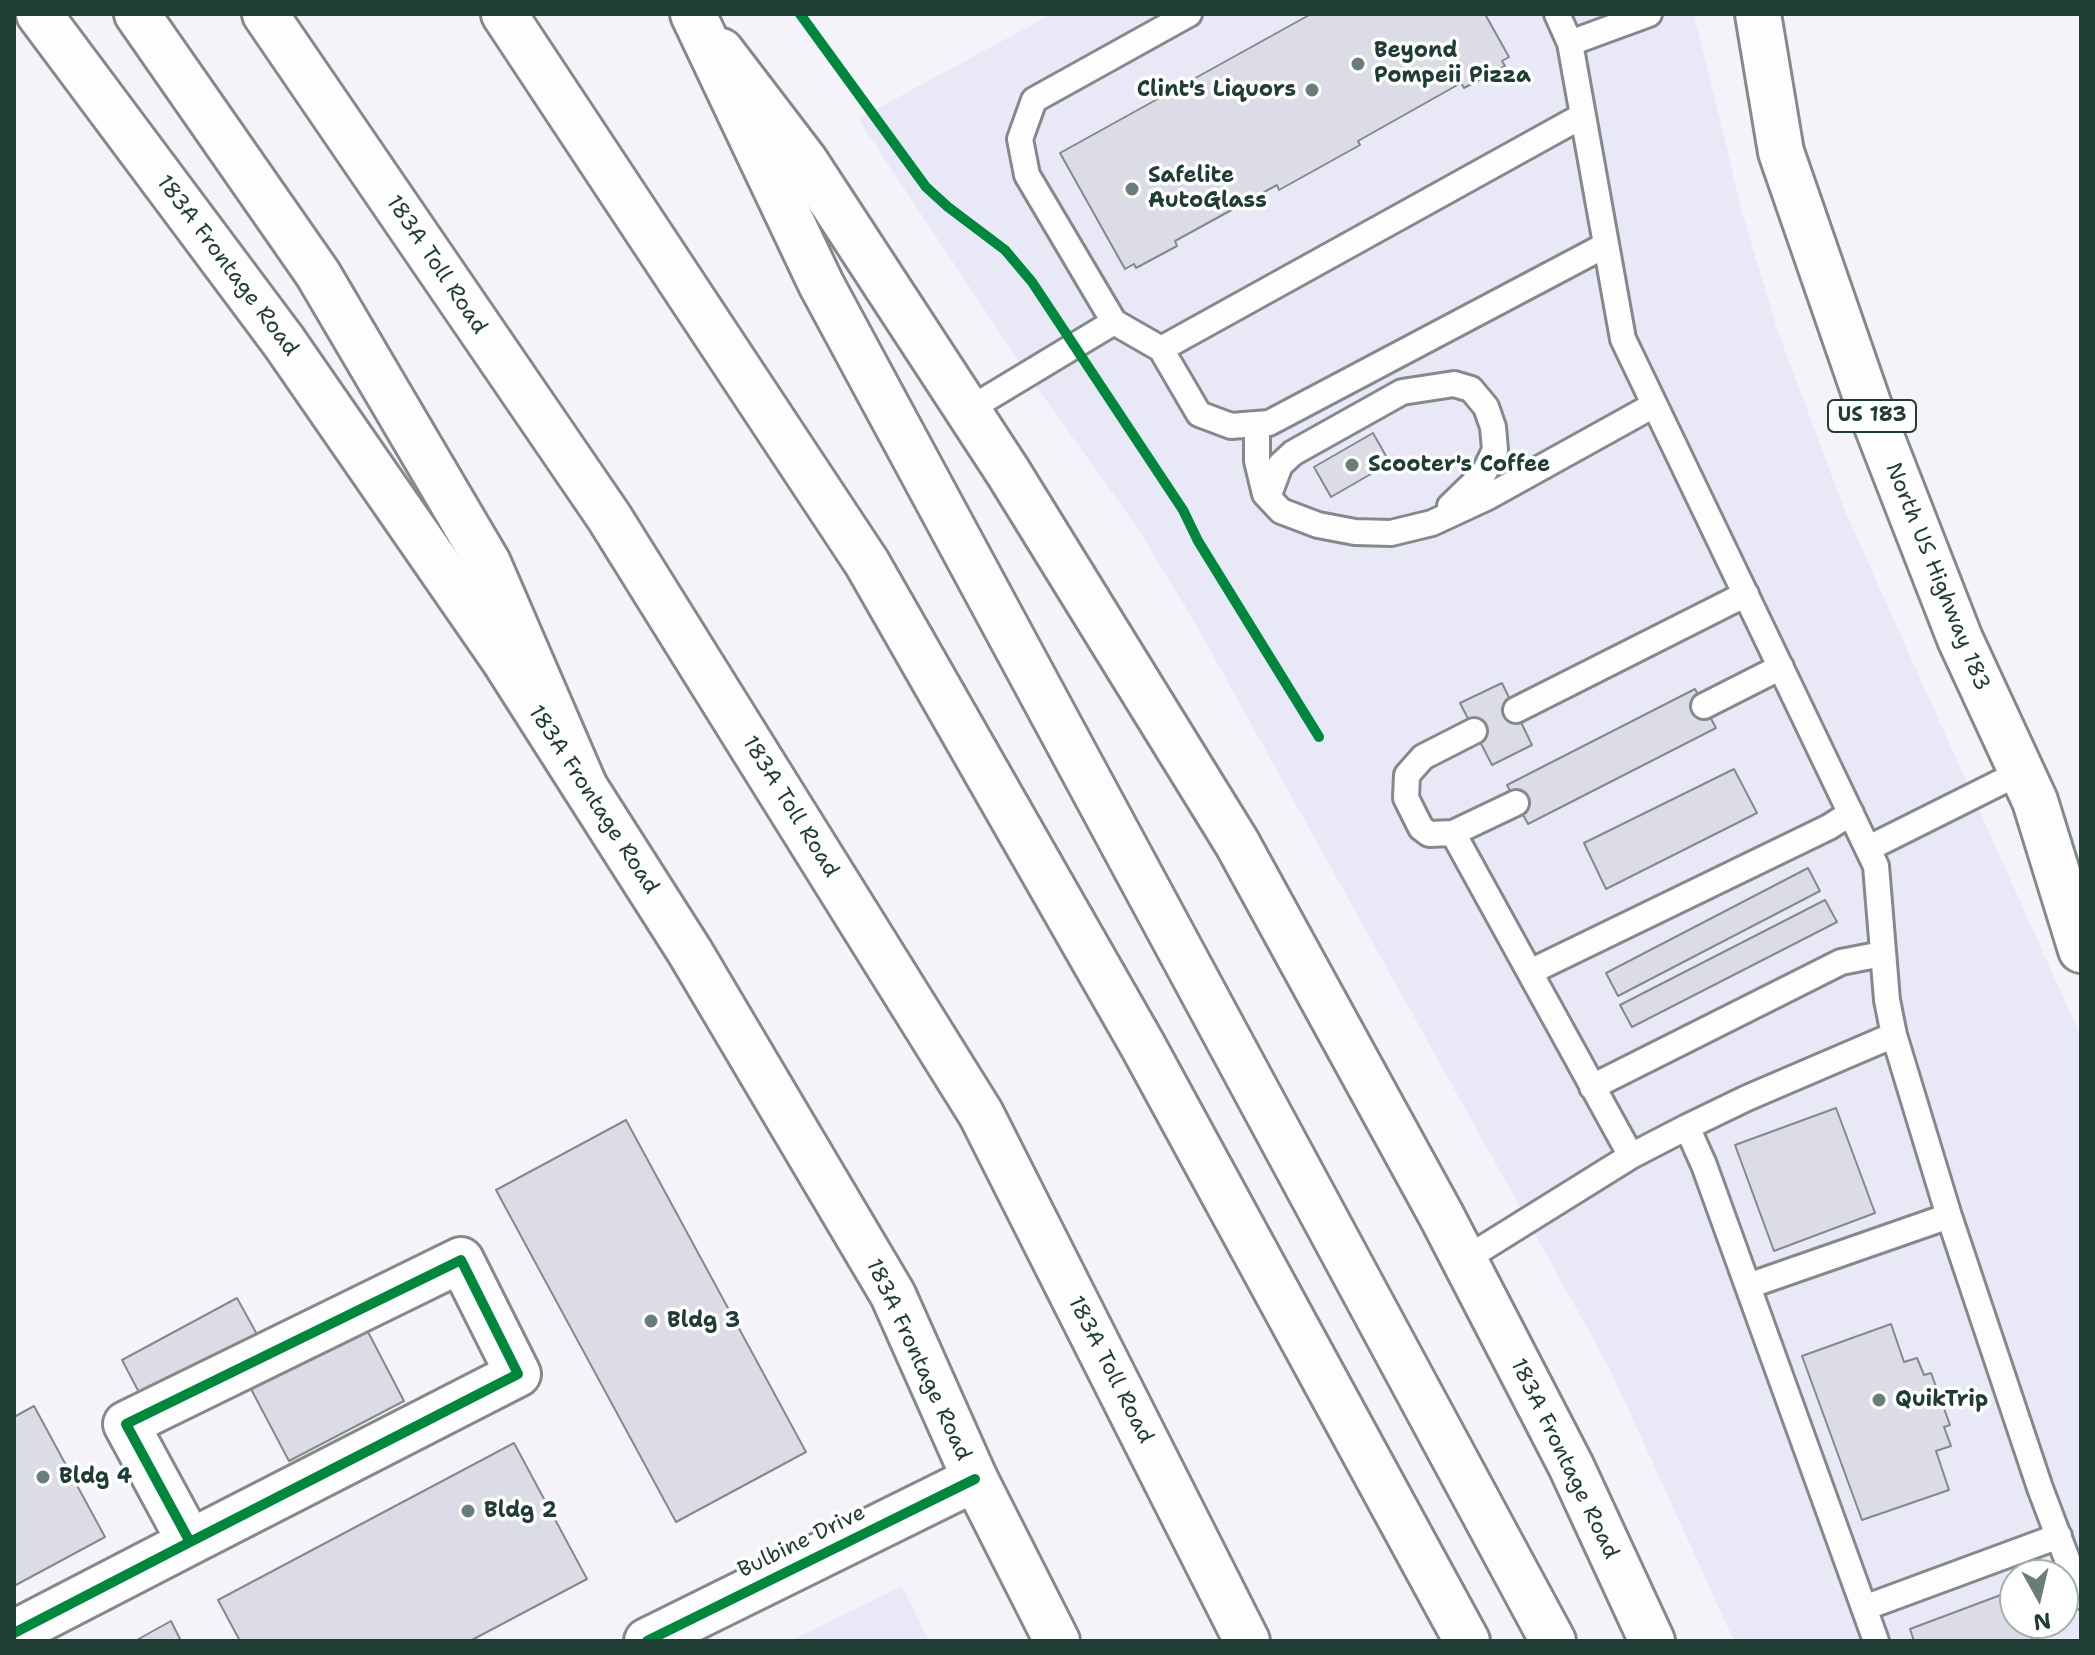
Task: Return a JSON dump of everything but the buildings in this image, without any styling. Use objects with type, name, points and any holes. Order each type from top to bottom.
[{"type":"main road","name":"183A Frontage Road","points":[[39,14],[284,342],[504,660],[690,952],[893,1295],[975,1479],[1057,1641]]},
{"type":"main road","points":[[137,14],[318,274],[480,549],[584,785]]},
{"type":"main road","name":"183A Toll Road","points":[[265,14],[609,517],[981,1114],[1247,1641]]},
{"type":"main road","points":[[504,14],[867,563],[1143,1046],[1467,1641]]},
{"type":"main road","name":"183A Frontage Road","points":[[693,14],[805,161],[968,410],[1237,843],[1464,1260],[1571,1466],[1652,1641]]},
{"type":"main road","points":[[693,14],[828,298],[1553,1641]]},
{"type":"main road","name":"North US Highway 183","points":[[1758,14],[1781,152],[1862,388],[1960,639],[2028,787],[2081,950]]},
{"type":"main road","name":"US 183","points":[[2028,787],[2081,874]]},
{"type":"main road","points":[[14,1633],[518,1374],[461,1260],[126,1424],[190,1542]]},
{"type":"main road","name":"Bulbine Drive","points":[[647,1641],[975,1479]]},
{"type":"lane","points":[[1189,14],[1034,100],[1020,139],[1027,175],[1114,322],[1161,349],[1199,414],[1231,426],[1269,423],[1606,245]]},
{"type":"lane","points":[[1557,14],[1570,43],[1623,339],[1876,866],[1880,889],[1882,954],[1894,1035],[1949,1216],[2040,1488],[2081,1596]]},
{"type":"lane","points":[[1570,43],[1649,14]]},
{"type":"lane","points":[[1161,349],[1582,116]]},
{"type":"lane","points":[[968,410],[1114,322]]},
{"type":"lane","points":[[1268,497],[1280,465],[1293,453],[1402,392],[1454,384],[1471,389],[1486,407],[1493,427],[1495,450],[1484,473],[1468,490],[1447,508],[1414,527]]},
{"type":"lane","points":[[1257,424],[1257,461],[1268,497],[1281,511],[1355,532],[1391,533],[1432,523],[1488,497],[1654,405]]},
{"type":"lane","points":[[1516,710],[1746,594]]},
{"type":"lane","points":[[1704,706],[1781,667]]},
{"type":"lane","points":[[1474,731],[1423,757],[1407,775],[1406,798],[1421,828],[1429,834],[1453,833],[1516,803]]},
{"type":"lane","points":[[1869,848],[2028,787]]},
{"type":"lane","points":[[1530,972],[1829,827],[1851,813]]},
{"type":"lane","points":[[1453,833],[1631,1156]]},
{"type":"lane","points":[[1592,1087],[1841,962],[1882,954]]},
{"type":"lane","points":[[1464,1260],[1631,1156],[1747,1098],[1894,1035]]},
{"type":"lane","points":[[1687,1127],[1704,1165],[1876,1641]]},
{"type":"lane","points":[[1748,1286],[1949,1216]]},
{"type":"lane","points":[[1864,1608],[2059,1536]]},
{"type":"shaded area","points":[[1052,14],[1694,14],[1743,215],[1778,332],[1845,511],[2081,1037],[2081,1641],[1734,1641],[1610,1369],[1190,614],[1136,526],[1028,375],[858,119]]},
{"type":"shaded area","points":[[902,1586],[929,1641],[791,1641]]},
{"type":"cycle path","points":[[800,14],[926,187],[1005,250],[1032,282],[1183,510],[1198,541],[1319,737]]},
{"type":"cycle path","points":[[14,1633],[518,1374],[461,1260],[126,1424],[190,1542]]},
{"type":"cycle path","points":[[647,1641],[975,1479]]},
{"type":"place","name":"Beyond Pompeii Pizza","points":[[1358,64]]},
{"type":"place","name":"Clint's Liquors","points":[[1312,90]]},
{"type":"place","name":"Safelite AutoGlass","points":[[1132,189]]},
{"type":"place","name":"Scooter's Coffee","points":[[1352,465]]},
{"type":"place","name":"Bldg 3","points":[[651,1321]]},
{"type":"place","name":"QuikTrip","points":[[1879,1400]]},
{"type":"place","name":"Bldg 4","points":[[43,1477]]},
{"type":"place","name":"Bldg 2","points":[[468,1511]]}]
